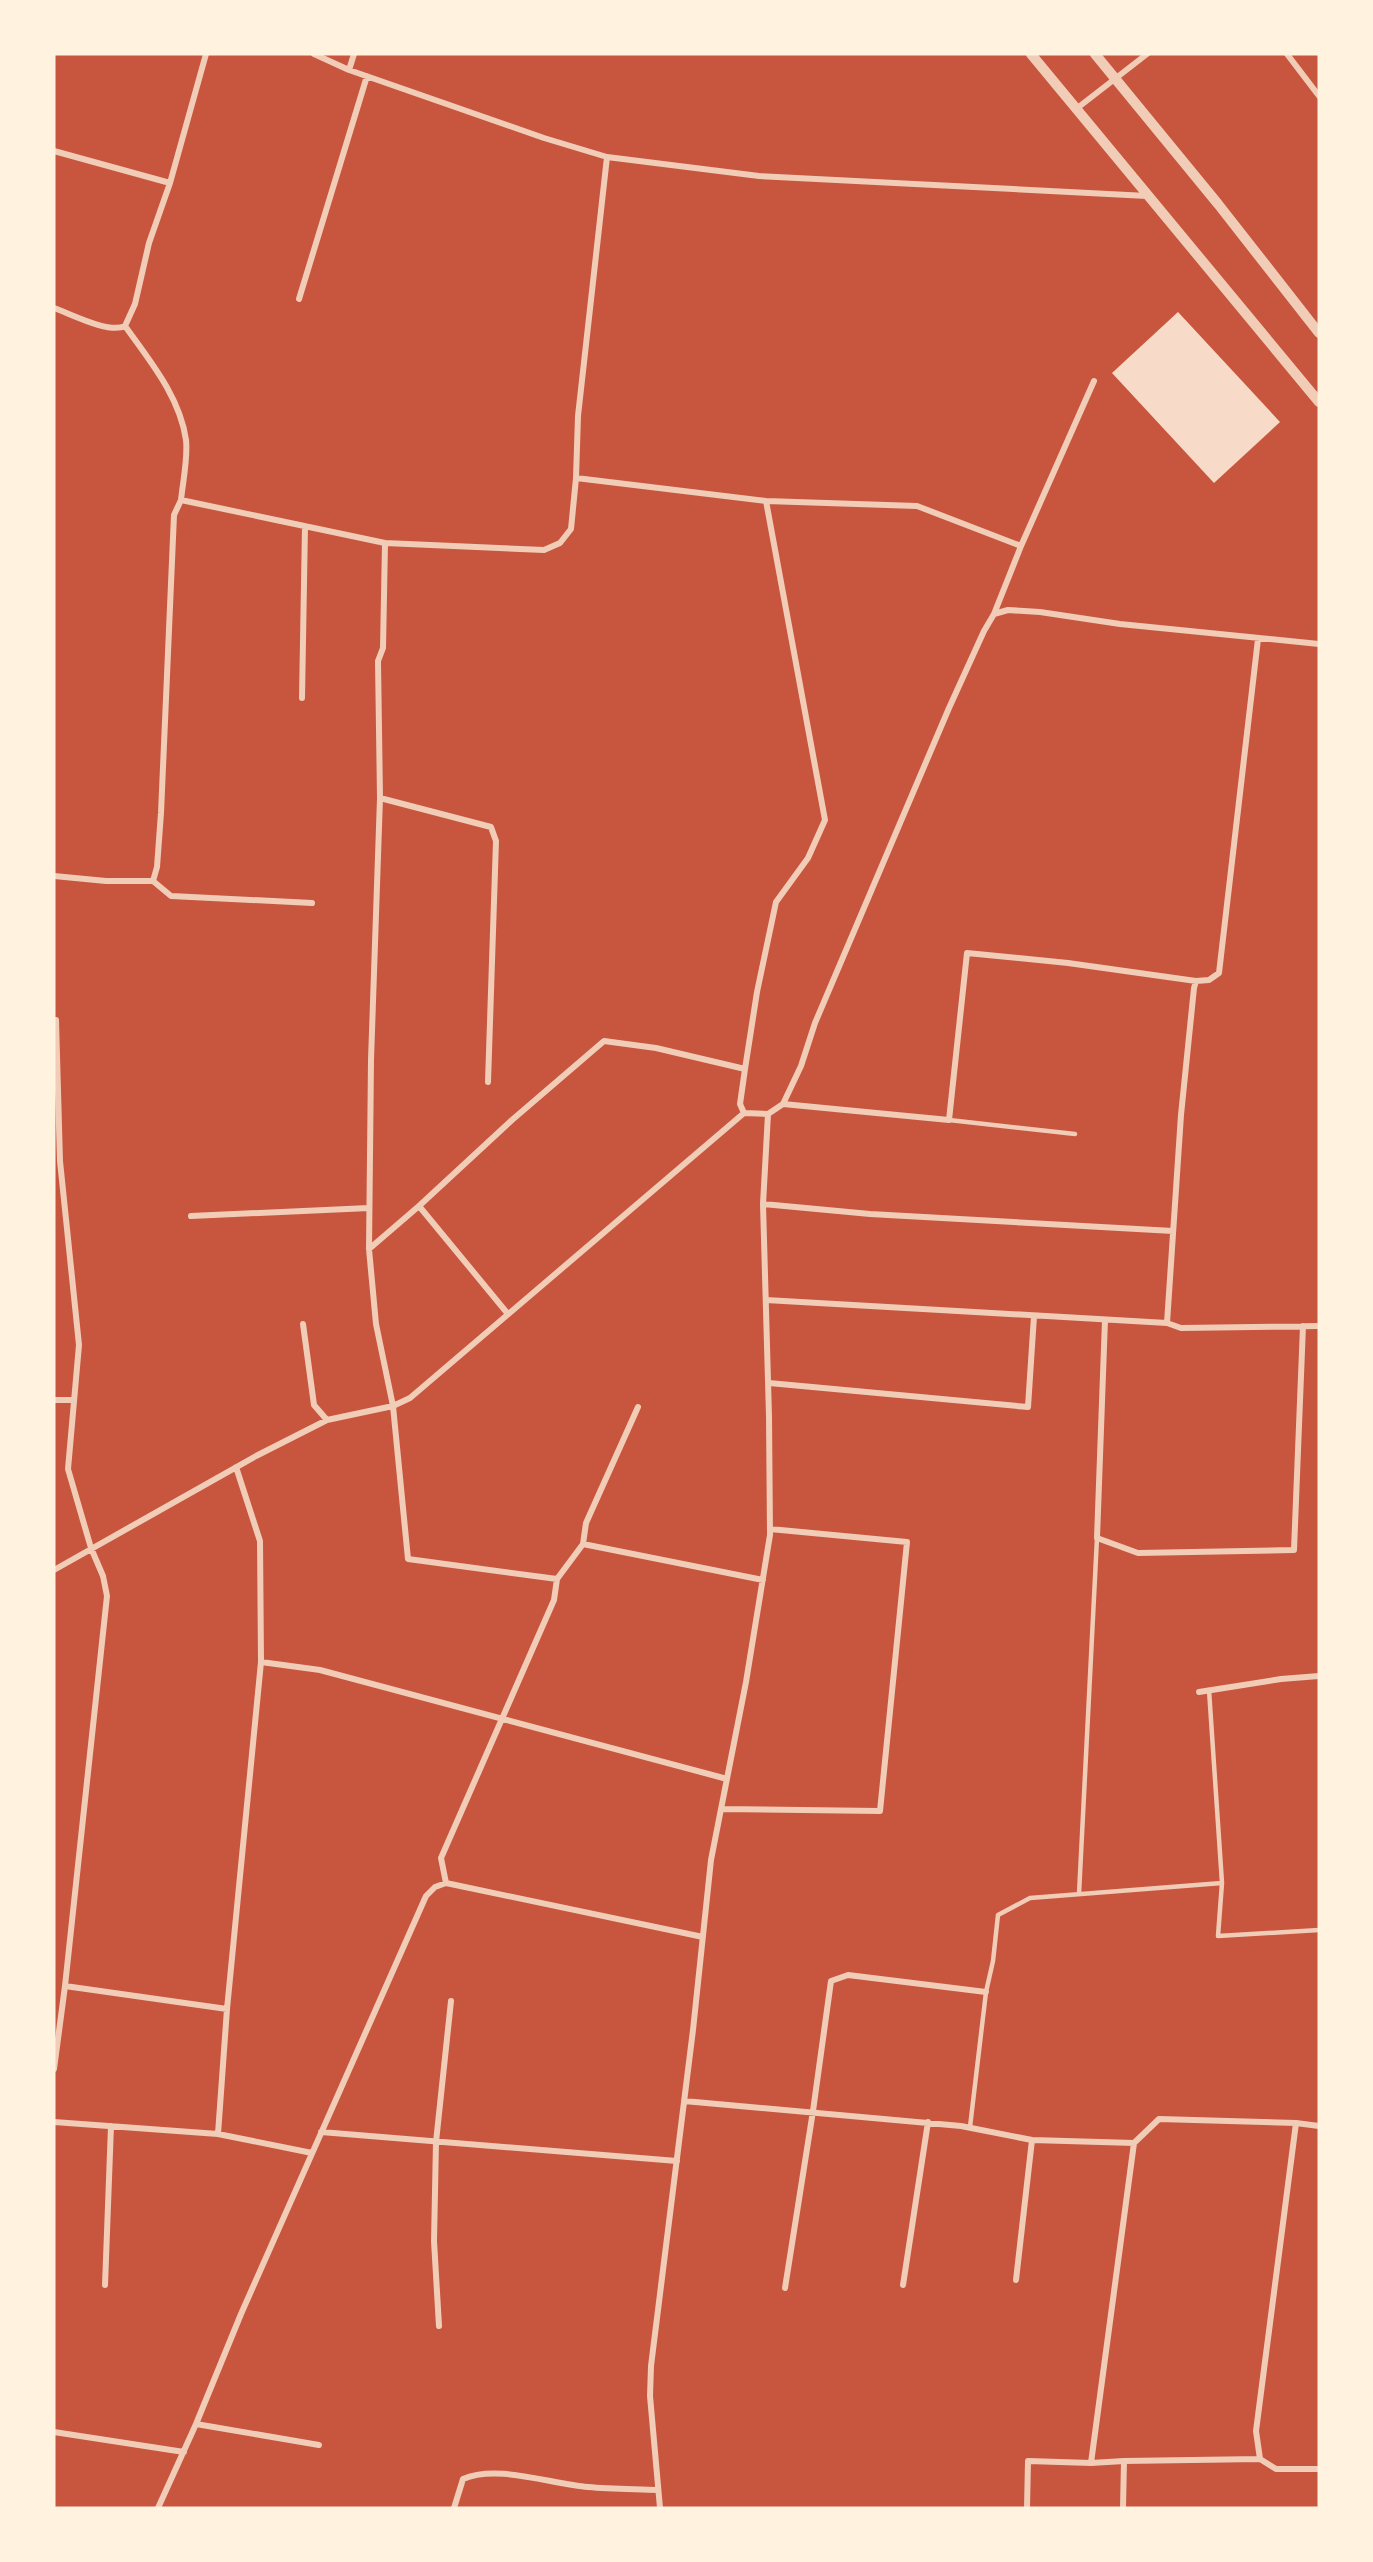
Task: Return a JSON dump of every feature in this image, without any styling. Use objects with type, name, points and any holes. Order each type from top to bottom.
[{"type":"street","points":[[54,308],[98,325],[119,329],[125,326],[135,304],[149,243],[170,183],[206,54]]},
{"type":"street","points":[[314,54],[349,70],[544,138],[607,157],[759,176],[1148,196]]},
{"type":"street","points":[[349,70],[354,54]]},
{"type":"street","points":[[1031,54],[1319,402]]},
{"type":"street","points":[[1095,54],[1218,204],[1319,333]]},
{"type":"street","points":[[1076,109],[1147,54]]},
{"type":"street","points":[[1287,54],[1318,92]]},
{"type":"street","points":[[299,299],[367,76]]},
{"type":"street","points":[[54,151],[170,183]]},
{"type":"street","points":[[181,500],[385,543],[544,550],[560,543],[570,529],[576,478],[578,416],[607,157]]},
{"type":"street","points":[[125,326],[154,367],[179,409],[186,442],[181,500],[174,515],[161,813],[157,867],[153,881]]},
{"type":"street","points":[[54,1570],[236,1467],[327,1420],[393,1406],[410,1398],[744,1113],[768,1114],[783,1104],[794,1083],[815,1023],[949,708],[994,614],[1021,546],[1094,381]]},
{"type":"street","points":[[576,478],[766,501],[917,506],[1021,546]]},
{"type":"street","points":[[744,1113],[740,1104],[745,1069],[757,992],[776,902],[808,858],[825,820],[766,501]]},
{"type":"street","points":[[302,698],[305,526]]},
{"type":"street","points":[[385,543],[383,648],[378,662],[380,798],[371,1060],[369,1249],[376,1324],[393,1406],[408,1559],[556,1579]]},
{"type":"street","points":[[994,614],[1008,610],[1040,612],[1120,624],[1319,644]]},
{"type":"street","points":[[783,1104],[949,1120],[967,953],[1068,963],[1196,981],[1209,980],[1219,973],[1258,639]]},
{"type":"street","points":[[380,798],[491,827],[496,841],[488,1082]]},
{"type":"street","points":[[54,876],[106,881],[153,881],[171,896],[312,903]]},
{"type":"street","points":[[1167,1323],[1180,1115],[1196,981]]},
{"type":"street","points":[[54,2069],[107,1596],[104,1576],[91,1548],[68,1469],[79,1345],[60,1161],[56,1020]]},
{"type":"street","points":[[369,1249],[512,1120],[604,1041],[656,1048],[745,1069]]},
{"type":"street","points":[[660,2508],[650,2396],[651,2366],[711,1860],[763,1580],[770,1529],[769,1383],[763,1204],[768,1114]]},
{"type":"street","points":[[763,1204],[870,1214],[1173,1231]]},
{"type":"street","points":[[419,1206],[508,1314]]},
{"type":"street","points":[[191,1216],[369,1208]]},
{"type":"street","points":[[766,1300],[1167,1323],[1180,1328],[1319,1326]]},
{"type":"street","points":[[769,1383],[1028,1407],[1034,1316]]},
{"type":"street","points":[[1105,1320],[1097,1538],[1138,1554],[1294,1550],[1303,1326]]},
{"type":"street","points":[[303,1323],[314,1405],[327,1420]]},
{"type":"street","points":[[54,1400],[74,1400]]},
{"type":"street","points":[[446,1883],[441,1858],[554,1600],[556,1579],[583,1544],[586,1523],[638,1407]]},
{"type":"street","points":[[218,2134],[227,2009],[261,1662],[261,1541],[236,1467]]},
{"type":"street","points":[[721,1809],[880,1811],[908,1542],[770,1529]]},
{"type":"street","points":[[583,1544],[763,1580]]},
{"type":"street","points":[[261,1662],[320,1670],[727,1779]]},
{"type":"street","points":[[1199,1692],[1281,1679],[1319,1676]]},
{"type":"street","points":[[158,2508],[426,1896],[435,1887],[446,1883],[703,1937]]},
{"type":"street","points":[[785,2288],[831,1981],[848,1975],[986,1992]]},
{"type":"street","points":[[65,1986],[227,2009]]},
{"type":"street","points":[[439,2326],[434,2241],[436,2142],[451,2001]]},
{"type":"street","points":[[684,2101],[928,2122],[970,2127],[1032,2140],[1134,2143]]},
{"type":"street","points":[[1091,2463],[1134,2143],[1159,2119],[1296,2123],[1319,2126]]},
{"type":"street","points":[[54,2122],[218,2134],[312,2153]]},
{"type":"street","points":[[903,2285],[928,2122]]},
{"type":"street","points":[[1260,2459],[1256,2431],[1296,2123]]},
{"type":"street","points":[[105,2285],[111,2126]]},
{"type":"street","points":[[321,2132],[677,2161]]},
{"type":"street","points":[[1016,2280],[1032,2140]]},
{"type":"street","points":[[196,2424],[319,2445]]},
{"type":"street","points":[[54,2432],[184,2452]]},
{"type":"street","points":[[1027,2508],[1028,2461],[1091,2463],[1260,2459],[1276,2469],[1319,2469]]},
{"type":"street","points":[[1123,2508],[1124,2461]]},
{"type":"street","points":[[454,2508],[463,2479],[475,2474],[515,2476],[586,2487],[658,2490]]},
{"type":"lane","points":[[949,1120],[1075,1134]]},
{"type":"lane","points":[[1079,1894],[1097,1538]]},
{"type":"lane","points":[[1209,1690],[1222,1883],[1218,1936],[1319,1930]]},
{"type":"lane","points":[[970,2127],[986,1992],[993,1961],[998,1915],[1030,1898],[1222,1883]]},
{"type":"building","points":[[1178,312],[1280,422],[1214,483],[1112,373]]}]
